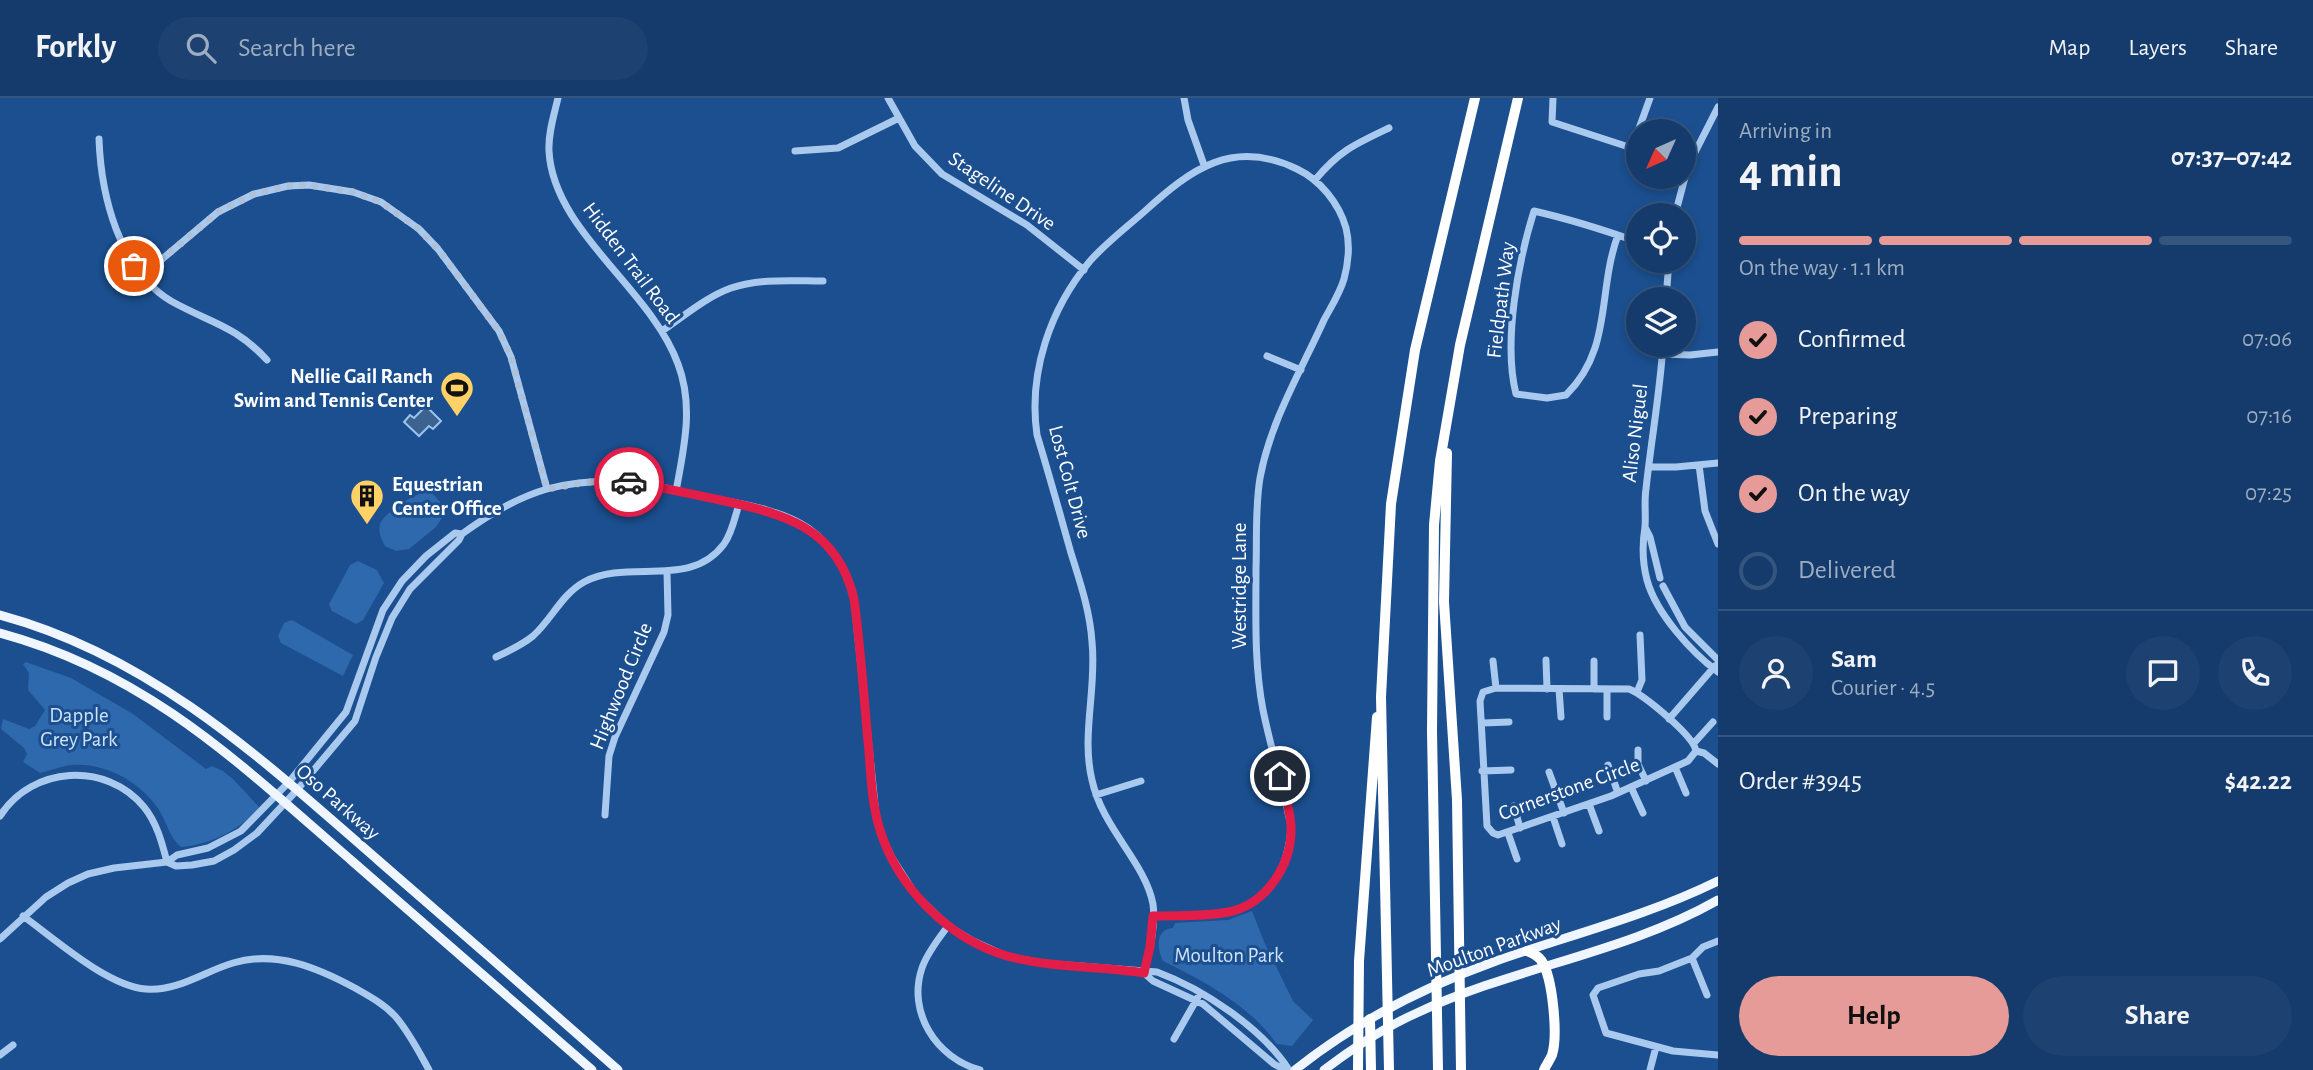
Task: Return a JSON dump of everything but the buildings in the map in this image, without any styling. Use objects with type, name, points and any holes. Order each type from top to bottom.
[{"type":"highway","points":[[1389,1070],[1381,697],[1391,503],[1415,350],[1475,98]]},
{"type":"highway","points":[[1438,1070],[1432,731],[1434,525],[1450,398],[1474,279],[1518,98]]},
{"type":"highway","points":[[1450,398],[1444,602],[1457,800],[1461,1070]]},
{"type":"highway","points":[[1358,1070],[1359,961],[1376,723],[1381,697]]},
{"type":"highway","points":[[1527,951],[1538,957],[1545,967],[1549,982],[1554,1027],[1552,1055],[1544,1070]]},
{"type":"highway","points":[[1370,1018],[1371,1070]]},
{"type":"main road","name":"Oso Parkway","points":[[0,615],[78,643],[162,686],[212,719],[289,782],[618,1070]]},
{"type":"main road","name":"Oso Parkway","points":[[0,633],[54,650],[118,679],[149,697],[223,750],[592,1070]]},
{"type":"main road","name":"Moulton Parkway","points":[[1295,1070],[1331,1042],[1370,1018],[1468,972],[1664,905],[1718,881]]},
{"type":"main road","name":"Moulton Parkway","points":[[1324,1070],[1371,1038],[1439,1003],[1652,931],[1718,900]]},
{"type":"street","name":"Hidden Trail Road","points":[[558,98],[550,130],[549,151],[552,175],[560,195],[573,217],[662,331],[678,364],[687,410],[676,491]]},
{"type":"street","name":"Stageline Drive","points":[[888,98],[915,146],[942,174],[1027,225],[1084,270]]},
{"type":"street","points":[[1184,98],[1190,128],[1204,165]]},
{"type":"street","points":[[1553,98],[1552,122],[1626,146]]},
{"type":"street","points":[[1644,119],[1650,98]]},
{"type":"street","points":[[1696,147],[1718,107]]},
{"type":"street","points":[[795,151],[838,148],[899,118]]},
{"type":"street","points":[[1315,180],[1343,150],[1389,128]]},
{"type":"street","points":[[99,139],[103,180],[119,234],[125,251],[142,276],[170,300],[240,335],[267,360]]},
{"type":"street","name":"Lost Colt Drive","points":[[1144,973],[1153,916],[1147,887],[1108,823],[1096,795],[1088,751],[1094,668],[1089,620],[1037,435],[1034,413],[1036,375],[1060,307],[1084,270],[1093,258],[1168,190],[1204,165],[1236,158],[1272,159],[1290,165],[1315,180]]},
{"type":"street","name":"Westridge Lane","points":[[1153,916],[1230,912],[1250,903],[1263,893],[1285,866],[1290,845],[1291,826],[1263,711],[1257,667],[1257,510],[1266,451],[1283,408],[1343,281],[1347,262],[1345,228],[1335,204],[1315,180]]},
{"type":"street","points":[[142,276],[218,212],[254,194],[280,187],[309,185],[353,192],[381,202],[419,229],[445,258],[499,331],[511,357],[547,489]]},
{"type":"street","name":"Fieldpath Way","points":[[1534,211],[1618,235],[1612,251],[1597,344],[1585,373],[1566,395],[1547,398],[1516,394],[1510,372],[1511,339],[1520,264],[1534,211]]},
{"type":"street","points":[[1618,235],[1626,238]]},
{"type":"street","points":[[662,331],[729,289],[772,281],[823,281]]},
{"type":"street","points":[[1696,354],[1718,352]]},
{"type":"street","points":[[1267,356],[1301,370]]},
{"type":"street","name":"Aliso Niguel","points":[[1663,357],[1645,493],[1645,526],[1642,539],[1647,582],[1677,633],[1717,666]]},
{"type":"street","points":[[1649,467],[1718,463]]},
{"type":"street","points":[[1699,465],[1705,511],[1718,544]]},
{"type":"street","points":[[0,939],[23,916],[68,883],[88,874],[167,862],[177,866],[214,861],[257,833],[355,721],[392,618],[410,589],[459,541],[462,534],[514,502],[547,489],[588,482],[618,481],[739,504],[781,515],[808,528],[828,547],[847,575],[856,615],[873,794],[880,832],[905,881],[924,904],[948,926],[990,950],[1023,960],[1144,973],[1157,972],[1201,992],[1237,1018],[1281,1058],[1287,1070]]},
{"type":"street","points":[[496,657],[532,636],[564,598],[588,580],[621,573],[693,568],[724,544],[739,504]]},
{"type":"street","name":"Aliso Niguel","points":[[1645,526],[1661,582],[1685,627],[1717,666]]},
{"type":"street","points":[[167,862],[177,855],[208,848],[240,831],[289,782],[346,712],[383,610],[402,581],[426,556],[455,533],[462,534]]},
{"type":"street","name":"Highwood Circle","points":[[605,815],[608,757],[664,632],[668,615],[667,571]]},
{"type":"street","points":[[1677,633],[1685,627]]},
{"type":"street","points":[[1637,692],[1642,680],[1640,635]]},
{"type":"street","points":[[1546,660],[1547,689]]},
{"type":"street","points":[[1493,661],[1496,688],[1607,688],[1637,692],[1670,719],[1694,743],[1696,751],[1704,753],[1718,764]]},
{"type":"street","points":[[1594,661],[1594,689]]},
{"type":"street","points":[[1670,719],[1717,666]]},
{"type":"street","name":"Cornerstone Circle","points":[[1496,688],[1487,689],[1481,696],[1482,771],[1487,826],[1498,835],[1618,793],[1692,758],[1696,751]]},
{"type":"street","points":[[1607,688],[1608,717]]},
{"type":"street","points":[[1559,689],[1561,717]]},
{"type":"street","points":[[1483,723],[1509,722]]},
{"type":"street","points":[[1694,743],[1713,722]]},
{"type":"street","points":[[1638,750],[1638,764],[1646,781]]},
{"type":"street","points":[[1608,765],[1618,793]]},
{"type":"street","points":[[1675,767],[1686,793]]},
{"type":"street","points":[[1482,771],[1511,770]]},
{"type":"street","points":[[1549,772],[1564,813]]},
{"type":"street","points":[[0,816],[16,799],[44,780],[75,774],[105,780],[120,786],[145,808],[157,830],[167,862]]},
{"type":"street","points":[[1096,795],[1141,781]]},
{"type":"street","points":[[1631,787],[1643,813]]},
{"type":"street","points":[[1589,804],[1599,831]]},
{"type":"street","points":[[1514,806],[1520,828]]},
{"type":"street","points":[[1553,817],[1562,844]]},
{"type":"street","points":[[1508,833],[1517,859]]},
{"type":"street","points":[[23,916],[115,979],[140,988],[164,988],[246,960],[275,959],[307,966],[336,977],[380,1003],[394,1015],[429,1070]]},
{"type":"street","points":[[948,926],[922,966],[918,1000],[924,1021],[942,1048],[954,1059],[980,1070]]},
{"type":"street","points":[[1718,941],[1703,947],[1692,958],[1659,971],[1639,974],[1594,990],[1593,995],[1606,1033],[1673,1051],[1718,1055]]},
{"type":"street","points":[[1692,958],[1707,995]]},
{"type":"street","points":[[1144,973],[1153,981],[1196,1000],[1219,1015],[1274,1064],[1287,1070]]},
{"type":"street","points":[[1174,1039],[1201,992]]},
{"type":"street","points":[[0,1055],[13,1045]]},
{"type":"street","points":[[1650,1070],[1656,1047]]},
{"type":"green space","points":[[426,492],[433,494],[442,504],[442,518],[436,527],[409,549],[396,551],[385,546],[379,530],[383,520],[400,504]]},
{"type":"green space","points":[[358,561],[377,570],[384,583],[363,620],[356,624],[332,611],[329,604],[350,565]]},
{"type":"green space","points":[[292,620],[353,655],[343,676],[281,643],[278,636],[284,623]]},
{"type":"green space","name":"Dapple Grey Park","points":[[26,662],[71,678],[133,714],[206,769],[212,766],[223,771],[259,807],[243,823],[224,835],[214,840],[181,847],[151,800],[121,776],[84,765],[40,773],[23,762],[27,754],[24,748],[1,729],[3,719],[29,729],[35,726],[45,710],[28,690],[29,673],[23,664]]},
{"type":"green space","name":"Moulton Park","points":[[1252,911],[1293,1001],[1313,1020],[1292,1046],[1277,1044],[1253,1017],[1225,995],[1163,961],[1161,956],[1160,936],[1167,929],[1173,928],[1175,923],[1228,920]]},
{"type":"shaded area","points":[[426,406],[441,421],[433,429],[429,426],[419,436],[404,422],[410,415],[414,418]]},
{"type":"way so far","points":[[134,266],[142,276],[218,212],[254,194],[272,189],[309,185],[333,187],[381,202],[401,214],[438,249],[499,331],[511,357],[547,489],[588,482],[629,482]]},
{"type":"place","name":"Nellie Gail Ranch Swim and Tennis Center","points":[[457,418]]},
{"type":"place","name":"Equestrian Center Office","points":[[367,526]]},
{"type":"route","points":[[629,482],[781,515],[808,528],[828,547],[847,575],[854,599],[873,794],[880,832],[905,881],[924,904],[948,926],[990,950],[1042,963],[1144,973],[1153,930],[1153,916],[1230,912],[1250,903],[1275,881],[1285,866],[1291,826],[1280,776]]}]
